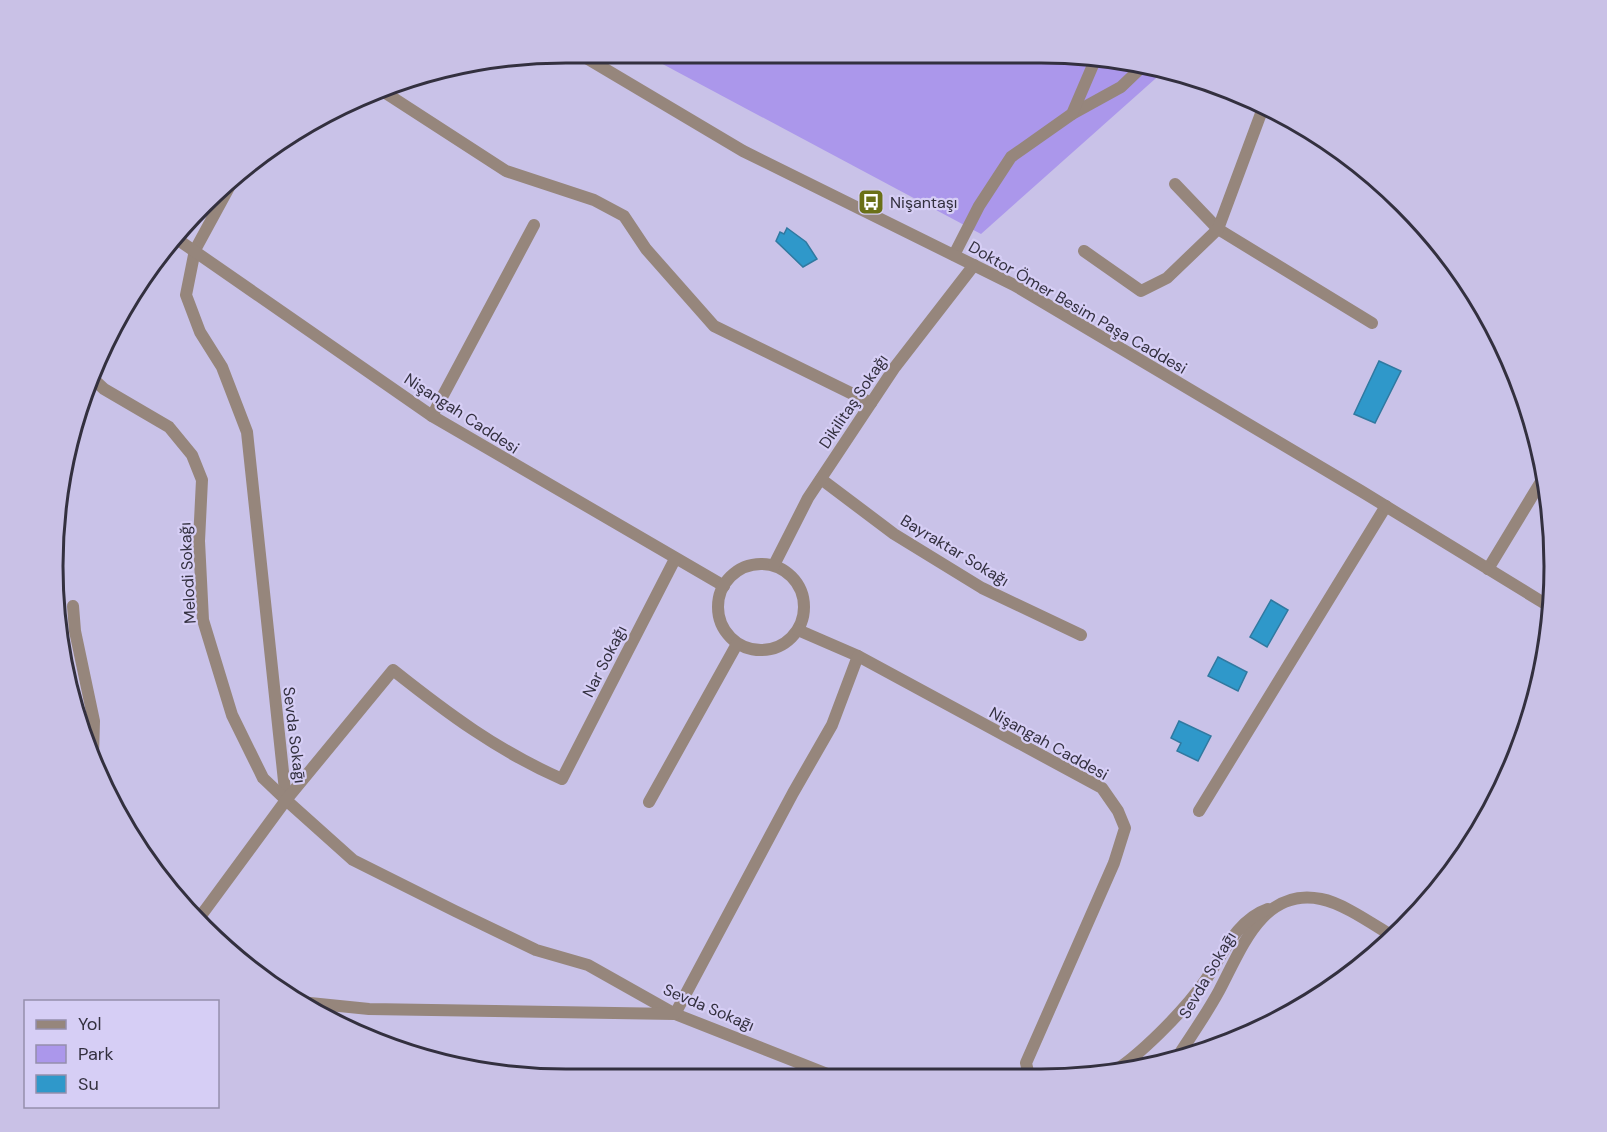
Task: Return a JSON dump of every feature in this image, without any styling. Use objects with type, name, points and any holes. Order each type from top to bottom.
[{"type":"street","name":"Doktor Ömer Besim Paşa Caddesi","points":[[596,63],[743,151],[1014,285],[1386,506],[1543,602]]},
{"type":"street","points":[[1072,114],[1093,66]]},
{"type":"street","points":[[954,255],[979,206],[1011,157],[1072,114],[1120,87],[1136,72]]},
{"type":"street","points":[[389,95],[506,171],[594,200],[624,216],[646,249],[714,326],[871,403]]},
{"type":"street","points":[[1084,251],[1141,291],[1167,278],[1218,229],[1261,114]]},
{"type":"street","points":[[1175,184],[1218,229],[1372,323]]},
{"type":"street","name":"Sevda Sokaḡı","points":[[223,198],[195,250],[186,295],[200,332],[222,367],[247,432],[266,597],[272,687],[286,775],[286,800],[353,860],[536,950],[588,965],[675,1014],[816,1069]]},
{"type":"street","points":[[432,416],[534,225]]},
{"type":"street","name":"Nişangah Caddesi","points":[[182,242],[432,416],[724,586]]},
{"type":"street","name":"Dikilitaş Sokağı","points":[[774,565],[821,479],[895,367],[974,266]]},
{"type":"street","name":"Melodi Sokağı","points":[[98,383],[169,427],[192,455],[202,480],[199,541],[203,620],[232,715],[263,778],[286,800]]},
{"type":"street","name":"Bayraktar Sokağı","points":[[821,479],[894,534],[982,588],[1081,635]]},
{"type":"street","points":[[1488,569],[1538,487]]},
{"type":"street","points":[[1198,811],[1386,506]]},
{"type":"street","name":"Nar Sokağı","points":[[286,800],[393,670],[439,708],[524,762],[562,779],[675,559]]},
{"type":"street","points":[[759,563],[774,565],[789,573],[799,585],[804,604],[803,619],[798,630],[788,641],[770,649],[755,650],[737,644],[726,634],[717,613],[718,598],[728,578],[739,568],[759,563]]},
{"type":"street","points":[[73,606],[75,632],[94,721],[94,738]]},
{"type":"street","name":"Nişangah Caddesi","points":[[798,630],[858,656],[1102,788],[1125,828],[1114,863],[1026,1063],[1027,1069]]},
{"type":"street","points":[[649,802],[737,644]]},
{"type":"street","points":[[318,1004],[369,1009],[675,1014],[793,793],[832,725],[858,656]]},
{"type":"street","points":[[202,914],[286,800]]},
{"type":"street","name":"Sevda Sokaḡı","points":[[1183,1048],[1219,992],[1241,944],[1272,908],[1296,897],[1323,899],[1386,932]]},
{"type":"street","points":[[1123,1062],[1166,1025],[1204,982],[1222,951],[1237,933],[1257,913],[1272,908]]},
{"type":"green space","points":[[661,63],[1041,63],[1107,67],[1157,77],[981,234]]},
{"type":"water","points":[[787,228],[806,242],[817,259],[803,267],[776,241],[780,232],[784,234]]},
{"type":"water","points":[[1379,361],[1401,371],[1375,423],[1354,414]]},
{"type":"water","points":[[1271,600],[1288,610],[1267,647],[1250,637]]},
{"type":"water","points":[[1218,657],[1247,672],[1238,691],[1208,676]]},
{"type":"water","points":[[1179,721],[1211,736],[1198,761],[1177,751],[1181,743],[1171,738]]},
{"type":"place","name":"Nişantaşı","points":[[871,202]]}]
